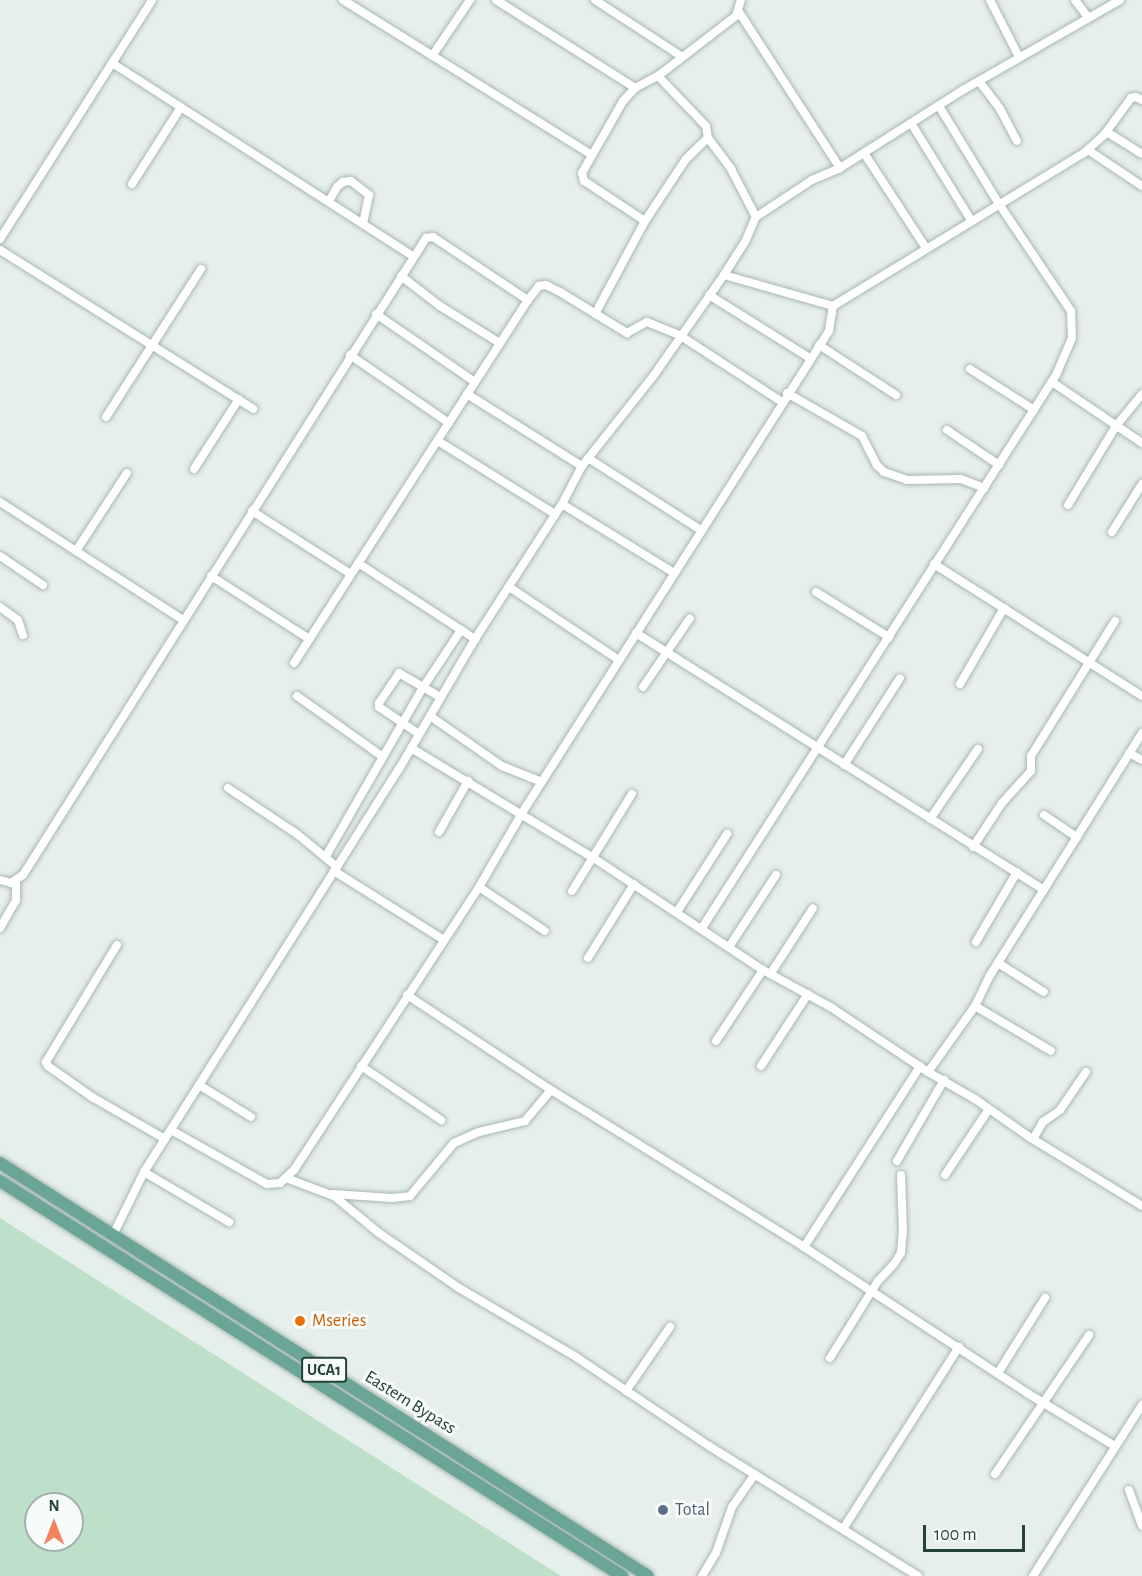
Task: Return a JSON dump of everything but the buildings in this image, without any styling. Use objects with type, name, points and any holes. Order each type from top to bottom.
[{"type":"main road","name":"Eastern Bypass","points":[[0,1163],[648,1576]]},
{"type":"main road","name":"Eastern Bypass","points":[[0,1181],[622,1576]]},
{"type":"main road","points":[[431,1454],[440,1443]]},
{"type":"street","points":[[0,239],[152,0]]},
{"type":"street","points":[[344,0],[592,155]]},
{"type":"street","points":[[432,56],[470,0]]},
{"type":"street","points":[[495,0],[636,88]]},
{"type":"street","points":[[595,0],[681,56]]},
{"type":"street","points":[[741,0],[739,12],[840,168]]},
{"type":"street","points":[[990,0],[1019,57]]},
{"type":"street","points":[[1075,0],[1088,17]]},
{"type":"street","points":[[113,1235],[144,1172],[411,748],[475,639],[562,504],[582,466],[681,336],[724,275],[746,240],[756,217],[812,180],[840,168],[979,81],[1117,1]]},
{"type":"street","points":[[645,221],[584,180],[582,173],[623,101],[636,88],[658,76],[739,12]]},
{"type":"street","points":[[112,63],[413,255]]},
{"type":"street","points":[[658,76],[706,126],[708,138],[731,169],[756,217]]},
{"type":"street","points":[[979,81],[1000,109],[1017,141]]},
{"type":"street","points":[[724,275],[833,306],[1088,150],[1107,132],[1131,98],[1136,97],[1142,100]]},
{"type":"street","points":[[702,928],[1034,411],[1052,382],[1072,338],[1071,311],[999,204],[939,106]]},
{"type":"street","points":[[132,184],[181,107]]},
{"type":"street","points":[[911,123],[971,220]]},
{"type":"street","points":[[1107,132],[1142,154]]},
{"type":"street","points":[[595,314],[645,221],[686,159],[708,138]]},
{"type":"street","points":[[1088,150],[1142,186]]},
{"type":"street","points":[[864,153],[926,248]]},
{"type":"street","points":[[329,201],[343,182],[351,181],[369,195],[370,201],[363,223]]},
{"type":"street","points":[[0,880],[6,883],[16,881],[23,875],[413,255],[426,238],[433,237],[528,300]]},
{"type":"street","points":[[0,250],[253,409]]},
{"type":"street","points":[[106,417],[201,269]]},
{"type":"street","points":[[400,276],[440,306],[500,343]]},
{"type":"street","points":[[294,663],[539,286],[546,285],[627,333],[647,322],[681,336],[782,402]]},
{"type":"street","points":[[709,295],[810,358]]},
{"type":"street","points":[[171,1130],[267,1184],[276,1185],[294,1170],[479,887],[522,813],[819,345],[831,324],[833,306]]},
{"type":"street","points":[[376,314],[475,382]]},
{"type":"street","points":[[819,345],[896,395]]},
{"type":"street","points":[[350,355],[449,423]]},
{"type":"street","points":[[970,369],[1034,411]]},
{"type":"street","points":[[1052,382],[1142,443]]},
{"type":"street","points":[[787,393],[862,436],[877,465],[884,472],[907,480],[961,479],[984,488]]},
{"type":"street","points":[[467,394],[582,466]]},
{"type":"street","points":[[1068,505],[1116,426],[1142,394]]},
{"type":"street","points":[[194,469],[238,399]]},
{"type":"street","points":[[947,430],[999,465]]},
{"type":"street","points":[[438,441],[555,514]]},
{"type":"street","points":[[588,458],[702,531]]},
{"type":"street","points":[[76,551],[127,473]]},
{"type":"street","points":[[1112,532],[1142,484]]},
{"type":"street","points":[[562,504],[674,573]]},
{"type":"street","points":[[1,505],[183,620]]},
{"type":"street","points":[[252,511],[351,574]]},
{"type":"street","points":[[0,556],[43,585]]},
{"type":"street","points":[[358,563],[475,639]]},
{"type":"street","points":[[934,564],[1142,696]]},
{"type":"street","points":[[210,576],[309,639]]},
{"type":"street","points":[[508,587],[619,660]]},
{"type":"street","points":[[816,592],[889,637]]},
{"type":"street","points":[[0,607],[18,620],[23,635]]},
{"type":"street","points":[[960,684],[1004,608]]},
{"type":"street","points":[[643,687],[690,618]]},
{"type":"street","points":[[973,847],[1002,803],[1031,771],[1031,756],[1115,621]]},
{"type":"street","points":[[326,856],[424,687],[461,630]]},
{"type":"street","points":[[636,633],[1044,890]]},
{"type":"street","points":[[419,735],[379,707],[379,703],[399,673],[440,697]]},
{"type":"street","points":[[844,765],[900,678]]},
{"type":"street","points":[[297,696],[384,757]]},
{"type":"street","points":[[430,716],[502,766],[542,782]]},
{"type":"street","points":[[928,1072],[975,1006],[998,963],[1142,733]]},
{"type":"street","points":[[411,748],[522,813],[729,947],[808,994],[1033,1139],[1142,1206]]},
{"type":"street","points":[[930,819],[978,749]]},
{"type":"street","points":[[1130,753],[1142,760]]},
{"type":"street","points":[[439,832],[468,781]]},
{"type":"street","points":[[228,788],[326,856],[335,869],[444,940]]},
{"type":"street","points":[[572,891],[632,794]]},
{"type":"street","points":[[1044,815],[1077,837]]},
{"type":"street","points":[[677,912],[727,834]]},
{"type":"street","points":[[976,942],[1017,872]]},
{"type":"street","points":[[729,947],[776,875]]},
{"type":"street","points":[[0,928],[16,900],[16,881]]},
{"type":"street","points":[[588,958],[634,884]]},
{"type":"street","points":[[479,887],[545,931]]},
{"type":"street","points":[[716,1041],[813,908]]},
{"type":"street","points":[[117,945],[46,1062],[48,1066],[92,1097],[165,1139]]},
{"type":"street","points":[[998,963],[1044,992]]},
{"type":"street","points":[[761,1066],[808,994]]},
{"type":"street","points":[[407,995],[551,1090],[804,1247],[1115,1446]]},
{"type":"street","points":[[975,1006],[1052,1051]]},
{"type":"street","points":[[361,1066],[441,1120]]},
{"type":"street","points":[[804,1247],[920,1066]]},
{"type":"street","points":[[1033,1139],[1043,1122],[1060,1110],[1086,1072]]},
{"type":"street","points":[[897,1161],[944,1080]]},
{"type":"street","points":[[199,1085],[251,1117]]},
{"type":"street","points":[[286,1178],[328,1193],[392,1198],[410,1196],[454,1143],[479,1132],[525,1121],[551,1090]]},
{"type":"street","points":[[945,1176],[989,1109]]},
{"type":"street","points":[[144,1172],[229,1222]]},
{"type":"street","points":[[830,1358],[878,1281],[894,1264],[901,1252],[903,1199],[901,1176]]},
{"type":"street","points":[[328,1193],[459,1288],[513,1319],[918,1576]]},
{"type":"street","points":[[998,1373],[1045,1298]]},
{"type":"street","points":[[626,1391],[670,1327]]},
{"type":"street","points":[[995,1474],[1089,1335]]},
{"type":"street","points":[[843,1529],[959,1347]]},
{"type":"street","points":[[1033,1576],[1142,1405]]},
{"type":"street","points":[[702,1576],[716,1553],[732,1507],[755,1474]]},
{"type":"street","points":[[1129,1490],[1142,1526]]},
{"type":"green space","points":[[0,1218],[561,1576],[0,1576]]},
{"type":"place","name":"Mseries","points":[[300,1321]]},
{"type":"place","name":"Total","points":[[663,1510]]}]
